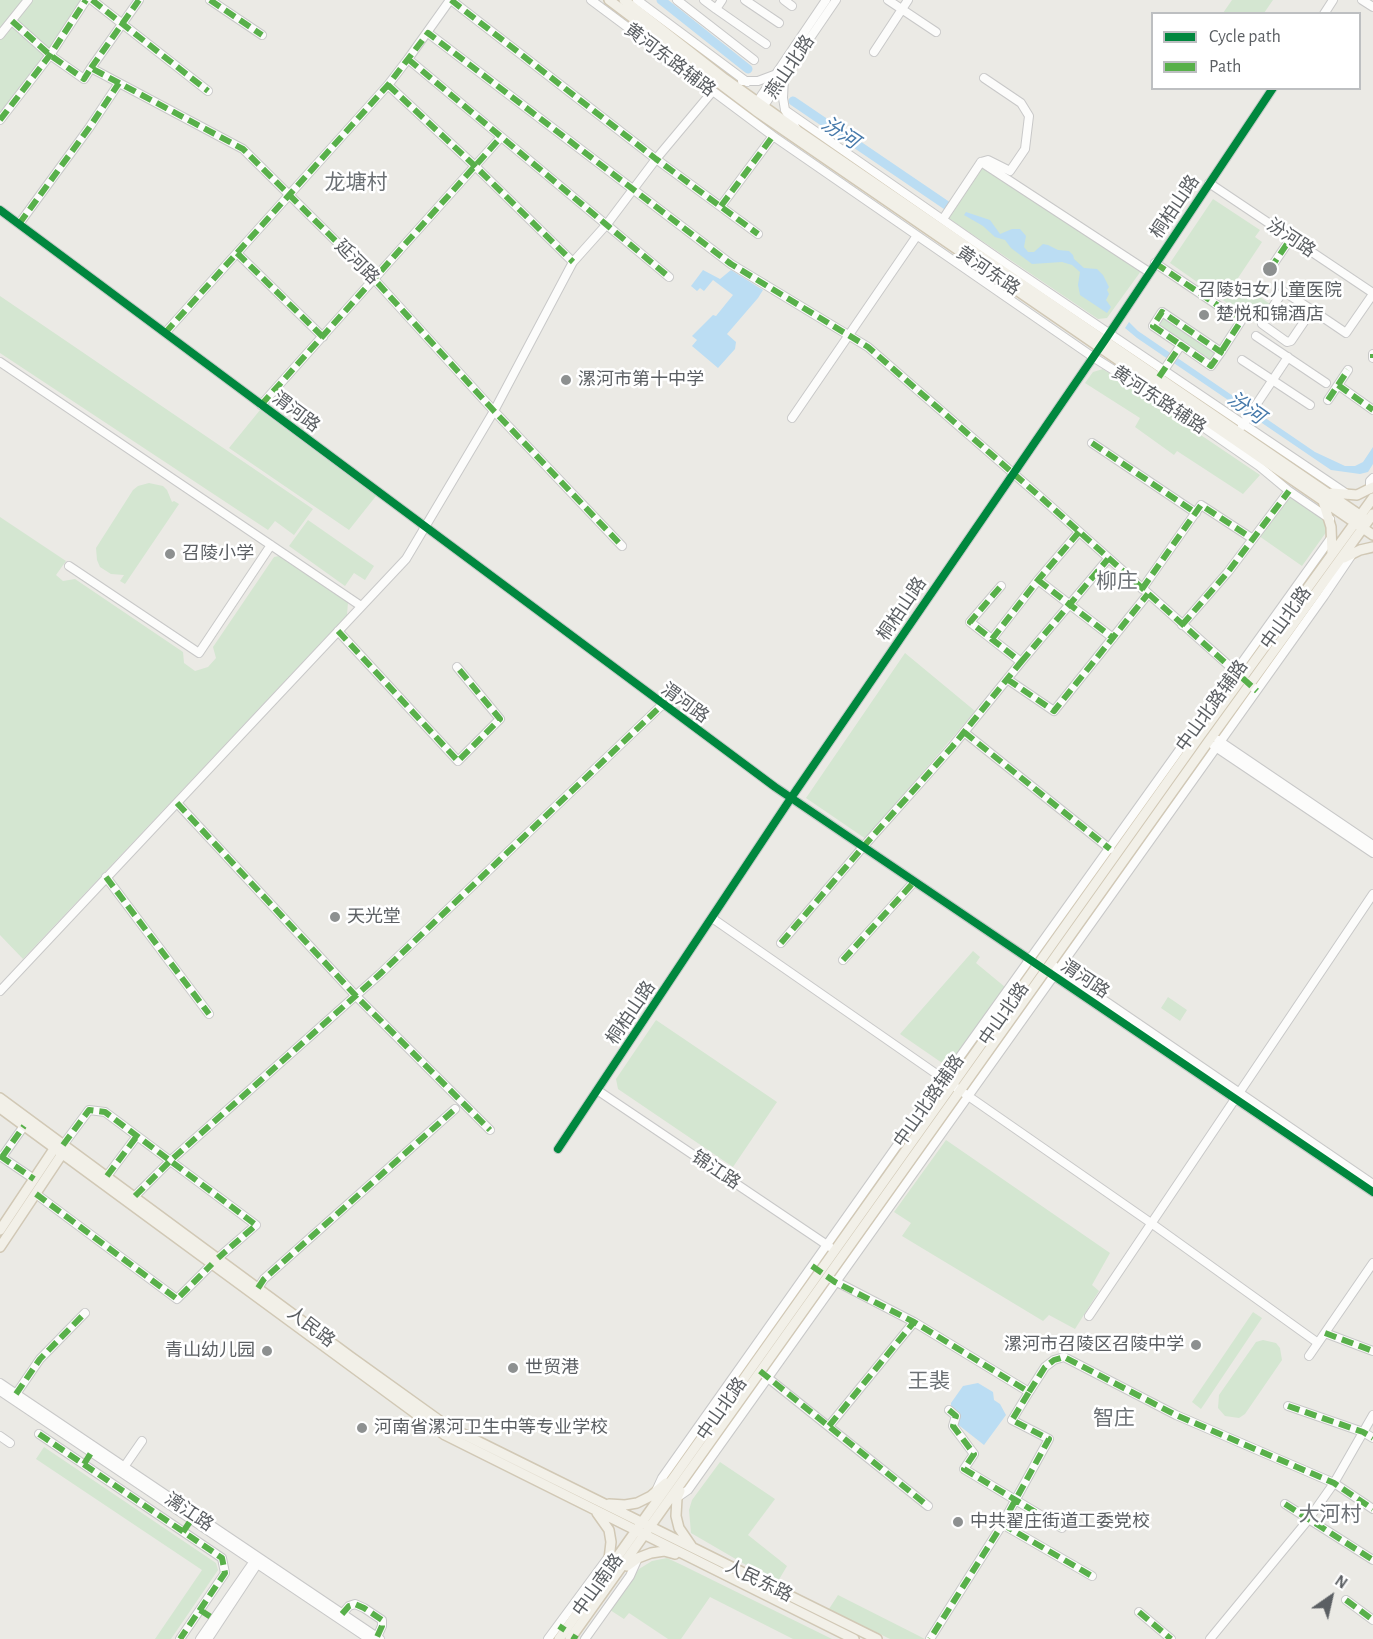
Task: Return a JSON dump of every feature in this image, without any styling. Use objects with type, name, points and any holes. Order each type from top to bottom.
[{"type":"main road","name":"黄河东路","points":[[609,0],[759,107],[1105,340],[1162,374],[1241,428],[1325,496]]},
{"type":"main road","name":"黄河东路","points":[[624,0],[759,107],[798,131],[1105,340],[1325,496],[1365,521],[1373,535]]},
{"type":"main road","points":[[1372,492],[1325,496],[1335,557],[1373,547]]},
{"type":"main road","name":"中山北路","points":[[644,1529],[823,1274],[1052,970],[1211,739],[1247,681],[1335,557],[1365,521],[1372,492]]},
{"type":"main road","name":"中山北路","points":[[682,1474],[764,1374],[823,1274],[831,1248],[961,1091],[1034,963],[1211,739]]},
{"type":"main road","name":"人民路","points":[[0,1098],[60,1149],[215,1261],[445,1435],[596,1505]]},
{"type":"main road","name":"人民路","points":[[0,1108],[60,1149],[107,1176],[215,1261],[258,1288],[447,1426],[644,1529]]},
{"type":"main road","points":[[0,1230],[34,1179],[60,1149]]},
{"type":"main road","points":[[0,1247],[36,1194],[60,1149]]},
{"type":"main road","points":[[682,1474],[676,1516],[691,1553],[664,1551],[651,1553],[612,1573],[609,1530],[596,1505],[637,1503],[682,1474]]},
{"type":"main road","name":"人民东路","points":[[644,1529],[854,1639]]},
{"type":"main road","name":"中山南路","points":[[559,1639],[569,1634],[644,1529]]},
{"type":"main road","name":"人民东路","points":[[691,1553],[877,1639]]},
{"type":"street","points":[[0,35],[28,0]]},
{"type":"street","points":[[0,120],[50,55],[86,0]]},
{"type":"street","points":[[92,0],[208,91]]},
{"type":"street","points":[[12,21],[50,55],[84,79],[138,0]]},
{"type":"street","points":[[210,0],[262,35]]},
{"type":"street","points":[[165,333],[388,85],[450,0],[656,159],[758,234]]},
{"type":"street","name":"黄河东路辅路","points":[[591,0],[749,120],[1093,357],[1259,465],[1289,491],[1330,519]]},
{"type":"street","name":"黄河东路辅路","points":[[638,0],[747,81]]},
{"type":"street","points":[[677,0],[754,60]]},
{"type":"street","points":[[704,0],[766,44]]},
{"type":"street","points":[[716,9],[722,0]]},
{"type":"street","points":[[745,0],[779,23]]},
{"type":"street","points":[[784,0],[792,6]]},
{"type":"street","name":"燕山北路","points":[[781,75],[826,0]]},
{"type":"street","name":"燕山北路","points":[[759,107],[836,0]]},
{"type":"street","points":[[888,0],[936,32]]},
{"type":"street","points":[[874,52],[908,0]]},
{"type":"street","points":[[1362,0],[1373,7]]},
{"type":"street","points":[[428,33],[731,264],[868,347],[1013,472],[1247,681]]},
{"type":"street","points":[[408,59],[669,277]]},
{"type":"street","name":"延河路","points":[[91,68],[243,148],[374,279],[494,411],[622,546]]},
{"type":"street","points":[[725,79],[747,81],[781,75],[785,110],[798,131]]},
{"type":"street","points":[[943,219],[981,162],[988,160],[998,163],[1010,171],[1025,149],[1029,116],[1021,104],[984,78]]},
{"type":"street","points":[[19,224],[119,83]]},
{"type":"street","points":[[388,85],[573,262]]},
{"type":"street","name":"桐柏山路","points":[[558,1149],[791,798],[1105,340],[1272,90]]},
{"type":"street","points":[[0,991],[406,559],[494,411],[573,262],[607,224],[656,159],[712,92]]},
{"type":"street","points":[[749,120],[759,107]]},
{"type":"street","points":[[785,110],[943,219],[1105,340]]},
{"type":"street","points":[[721,206],[773,136]]},
{"type":"street","points":[[261,405],[501,137]]},
{"type":"street","points":[[981,162],[1149,273]]},
{"type":"street","name":"汾河路","points":[[1209,183],[1373,293]]},
{"type":"street","name":"渭河路","points":[[0,210],[662,705],[791,798],[1034,963],[1052,970],[1323,1154],[1373,1184]]},
{"type":"street","points":[[792,418],[916,237]]},
{"type":"street","points":[[1270,269],[1291,238]]},
{"type":"street","points":[[237,253],[323,337]]},
{"type":"street","points":[[1155,263],[1241,321],[1221,352],[1211,366],[1153,326],[1162,312],[1221,352]]},
{"type":"street","points":[[1311,310],[1291,341],[1287,342],[1262,324],[1283,291],[1346,333],[1373,293]]},
{"type":"street","points":[[1256,336],[1326,383]]},
{"type":"street","points":[[1162,374],[1181,345]]},
{"type":"street","points":[[1288,357],[1241,428],[1348,495]]},
{"type":"street","points":[[1242,360],[1310,405]]},
{"type":"street","points":[[0,362],[361,606]]},
{"type":"street","points":[[1328,400],[1348,370]]},
{"type":"street","points":[[1338,385],[1373,410]]},
{"type":"street","points":[[1092,443],[1196,513]]},
{"type":"street","points":[[1372,492],[1370,481],[1373,478]]},
{"type":"street","points":[[1182,625],[1228,572],[1289,491]]},
{"type":"street","points":[[1006,680],[1054,711],[1113,638],[1201,506],[1252,539]]},
{"type":"street","points":[[992,639],[1078,532]]},
{"type":"street","name":"中山北路辅路","points":[[1247,681],[1331,538]]},
{"type":"street","points":[[69,566],[199,653],[271,545]]},
{"type":"street","name":"中山北路辅路","points":[[831,1248],[944,1079],[1034,963],[1110,849],[1354,552]]},
{"type":"street","points":[[781,943],[964,732],[1108,559]]},
{"type":"street","points":[[1038,580],[1113,638]]},
{"type":"street","points":[[1001,586],[970,621],[1021,662]]},
{"type":"street","points":[[338,631],[458,761],[500,719],[457,667]]},
{"type":"street","points":[[135,1197],[170,1161],[356,996],[662,705]]},
{"type":"street","points":[[964,732],[1110,849]]},
{"type":"street","points":[[1211,739],[1373,845]]},
{"type":"street","points":[[1211,739],[1373,853]]},
{"type":"street","points":[[177,803],[356,996],[490,1130]]},
{"type":"street","points":[[106,877],[209,1014]]},
{"type":"street","points":[[843,960],[914,882]]},
{"type":"street","points":[[1089,1316],[1373,894]]},
{"type":"street","points":[[712,918],[1151,1223],[1318,1343]]},
{"type":"street","name":"锦江路","points":[[597,1090],[831,1248]]},
{"type":"street","points":[[258,1288],[264,1279],[455,1109]]},
{"type":"street","points":[[36,1194],[177,1299],[256,1225],[105,1112],[89,1110],[60,1149]]},
{"type":"street","points":[[24,1126],[1,1157],[34,1179]]},
{"type":"street","points":[[107,1176],[137,1136]]},
{"type":"street","name":"渭河路","points":[[1323,1154],[1373,1192]]},
{"type":"street","points":[[1309,1356],[1373,1263]]},
{"type":"street","points":[[656,1491],[662,1478],[823,1274],[914,1322],[1029,1392]]},
{"type":"street","points":[[16,1394],[40,1359],[85,1313]]},
{"type":"street","points":[[829,1426],[914,1322]]},
{"type":"street","points":[[1325,1333],[1373,1350]]},
{"type":"street","points":[[930,1639],[1002,1524],[1049,1439],[1012,1420],[1045,1368],[1054,1360],[1064,1357],[1176,1415],[1334,1483],[1373,1509]]},
{"type":"street","points":[[677,1498],[688,1490],[764,1374],[928,1506]]},
{"type":"street","name":"漓江路","points":[[0,1383],[124,1467],[256,1562],[342,1614],[375,1638]]},
{"type":"street","name":"漓江路","points":[[0,1391],[191,1520],[375,1638]]},
{"type":"street","points":[[1288,1406],[1363,1432],[1373,1438]]},
{"type":"street","points":[[950,1410],[957,1416],[953,1425],[974,1454],[964,1469],[1062,1528]]},
{"type":"street","points":[[1210,1639],[1308,1520],[1334,1483],[1373,1415]]},
{"type":"street","points":[[39,1434],[222,1558],[225,1573],[180,1639]]},
{"type":"street","points":[[0,1436],[10,1443]]},
{"type":"street","points":[[124,1467],[142,1441]]},
{"type":"street","points":[[84,1464],[91,1453]]},
{"type":"street","points":[[1285,1504],[1373,1560]]},
{"type":"street","points":[[183,1532],[191,1520]]},
{"type":"street","points":[[1002,1524],[1092,1576]]},
{"type":"street","points":[[548,1639],[569,1634],[610,1555]]},
{"type":"street","points":[[585,1639],[630,1576],[638,1558]]},
{"type":"street","points":[[200,1639],[256,1562]]},
{"type":"street","points":[[208,1639],[256,1562]]},
{"type":"street","points":[[1346,1600],[1373,1620]]},
{"type":"street","points":[[342,1614],[349,1606],[355,1604],[381,1620],[382,1626],[375,1638]]},
{"type":"street","points":[[200,1610],[214,1619]]},
{"type":"street","points":[[1139,1612],[1171,1639]]},
{"type":"green space","points":[[0,0],[83,0],[47,53],[0,114]]},
{"type":"green space","points":[[1232,0],[1273,0],[1265,12],[1224,12]]},
{"type":"green space","points":[[983,165],[1141,271],[1107,318],[1098,319],[948,218]]},
{"type":"green space","points":[[1213,199],[1260,230],[1255,237],[1262,242],[1238,278],[1240,283],[1270,304],[1257,324],[1170,263]]},
{"type":"green space","points":[[0,296],[313,509],[294,535],[275,521],[268,530],[0,353]]},
{"type":"green space","points":[[1162,316],[1217,354],[1211,363],[1156,325]]},
{"type":"green space","points":[[1103,369],[1260,475],[1243,494],[1177,451],[1174,455],[1135,427],[1140,418],[1085,383],[1093,372]]},
{"type":"green space","points":[[260,410],[376,496],[349,530],[229,448]]},
{"type":"green space","points":[[149,483],[163,486],[172,502],[179,504],[125,584],[120,581],[124,575],[111,574],[100,567],[96,548],[133,490]]},
{"type":"green space","points":[[1288,496],[1323,518],[1326,524],[1327,531],[1302,566],[1259,536]]},
{"type":"green space","points":[[0,517],[66,561],[56,575],[63,581],[75,579],[183,652],[184,663],[195,671],[208,667],[216,658],[213,647],[274,557],[279,556],[348,602],[347,615],[23,959],[0,935]]},
{"type":"green space","points":[[308,520],[374,566],[365,580],[354,573],[345,586],[289,546]]},
{"type":"green space","points":[[905,653],[975,711],[866,839],[806,798]]},
{"type":"green space","points":[[973,951],[980,957],[976,963],[1005,987],[948,1067],[900,1034]]},
{"type":"green space","points":[[1168,997],[1187,1010],[1180,1021],[1161,1008]]},
{"type":"green space","points":[[656,1020],[777,1102],[733,1167],[618,1089],[616,1079]]},
{"type":"green space","points":[[946,1140],[1110,1253],[1092,1285],[1099,1291],[1075,1329],[1049,1315],[1043,1321],[902,1236],[911,1223],[894,1212]]},
{"type":"green space","points":[[1253,1312],[1262,1318],[1201,1409],[1192,1402]]},
{"type":"green space","points":[[1263,1340],[1276,1343],[1280,1348],[1282,1360],[1245,1414],[1239,1418],[1225,1416],[1218,1408],[1219,1395],[1256,1342]]},
{"type":"green space","points":[[44,1447],[216,1563],[218,1570],[171,1639],[155,1639],[202,1570],[36,1459]]},
{"type":"green space","points":[[720,1462],[775,1499],[748,1535],[787,1566],[777,1583],[691,1533],[689,1510],[692,1500]]},
{"type":"green space","points":[[667,1558],[832,1639],[793,1639],[710,1597],[681,1639],[668,1639],[629,1613],[624,1619],[610,1610],[639,1569],[652,1561]]},
{"type":"green space","points":[[838,1595],[925,1639],[890,1639],[829,1609]]},
{"type":"water","points":[[966,212],[990,220],[1000,234],[1012,229],[1020,229],[1026,236],[1024,247],[1028,252],[1034,252],[1043,244],[1048,245],[1058,250],[1069,251],[1084,268],[1097,269],[1109,287],[1106,300],[1111,307],[1107,313],[1080,295],[1078,285],[1080,272],[1072,265],[1062,262],[1032,264],[1011,248],[1005,240],[995,237],[983,226],[964,215]]},
{"type":"water","points":[[703,270],[720,279],[731,270],[763,290],[727,334],[736,342],[735,349],[718,368],[692,346],[697,340],[692,336],[713,315],[716,316],[733,295],[713,280],[704,291],[700,288],[697,291],[691,286]]},
{"type":"water","points":[[1129,322],[1138,331],[1315,452],[1345,466],[1355,466],[1363,462],[1373,447],[1373,464],[1368,472],[1360,474],[1331,470],[1137,338],[1125,328]]},
{"type":"water","points":[[978,1383],[993,1392],[994,1400],[1000,1404],[1006,1415],[984,1445],[956,1423],[961,1416],[951,1407],[951,1403],[963,1386]]},
{"type":"waterway","name":"汾河","points":[[661,0],[748,69]]},
{"type":"waterway","name":"汾河","points":[[793,101],[946,205]]},
{"type":"marked path","points":[[0,120],[50,55],[86,0]]},
{"type":"marked path","points":[[92,0],[208,91]]},
{"type":"marked path","points":[[91,68],[139,0]]},
{"type":"marked path","points":[[210,0],[262,35]]},
{"type":"marked path","points":[[451,0],[656,159],[758,234]]},
{"type":"marked path","points":[[12,21],[50,55],[84,79],[91,68],[243,149],[374,279],[494,411],[622,546]]},
{"type":"marked path","points":[[165,333],[388,85],[428,33],[731,264],[868,347],[1037,494],[1257,691]]},
{"type":"marked path","points":[[408,59],[669,277]]},
{"type":"marked path","points":[[19,224],[119,83]]},
{"type":"marked path","points":[[388,85],[573,262]]},
{"type":"marked path","points":[[721,206],[773,136]]},
{"type":"marked path","points":[[261,405],[501,137]]},
{"type":"marked path","points":[[1270,269],[1291,238]]},
{"type":"marked path","points":[[237,253],[323,337]]},
{"type":"marked path","points":[[1155,263],[1241,321],[1221,352]]},
{"type":"marked path","points":[[1159,377],[1181,345],[1211,366],[1221,352],[1162,312],[1153,326],[1181,345]]},
{"type":"marked path","points":[[1328,400],[1348,370]]},
{"type":"marked path","points":[[1338,385],[1373,410]]},
{"type":"marked path","points":[[1092,443],[1196,513]]},
{"type":"marked path","points":[[1182,625],[1228,572],[1289,491]]},
{"type":"marked path","points":[[1142,589],[1201,505],[1253,539]]},
{"type":"marked path","points":[[992,639],[1079,532]]},
{"type":"marked path","points":[[1021,662],[1108,559]]},
{"type":"marked path","points":[[1038,580],[1113,638]]},
{"type":"marked path","points":[[781,943],[952,747],[1021,662],[970,622],[1001,586]]},
{"type":"marked path","points":[[1007,679],[1054,711],[1148,594]]},
{"type":"marked path","points":[[338,631],[458,761],[500,719],[457,667]]},
{"type":"marked path","points":[[135,1196],[170,1161],[380,974],[662,705]]},
{"type":"marked path","points":[[964,732],[1110,849]]},
{"type":"marked path","points":[[177,803],[356,996],[490,1130]]},
{"type":"marked path","points":[[106,877],[209,1014]]},
{"type":"marked path","points":[[843,960],[914,882]]},
{"type":"marked path","points":[[258,1288],[264,1279],[455,1109]]},
{"type":"marked path","points":[[63,1145],[89,1110],[105,1112],[256,1225],[218,1258]]},
{"type":"marked path","points":[[2,1157],[24,1126]]},
{"type":"marked path","points":[[107,1176],[137,1136]]},
{"type":"marked path","points":[[0,1156],[34,1179]]},
{"type":"marked path","points":[[36,1194],[177,1299],[212,1264]]},
{"type":"marked path","points":[[812,1266],[835,1282],[914,1322],[1029,1392],[1012,1420],[1049,1439],[1000,1528],[930,1639]]},
{"type":"marked path","points":[[16,1394],[40,1359],[85,1313]]},
{"type":"marked path","points":[[829,1426],[914,1322]]},
{"type":"marked path","points":[[1325,1333],[1373,1351]]},
{"type":"marked path","points":[[1029,1392],[1045,1367],[1054,1360],[1064,1357],[1176,1415],[1334,1483],[1373,1509]]},
{"type":"marked path","points":[[760,1371],[928,1506]]},
{"type":"marked path","points":[[1288,1406],[1363,1432],[1373,1438]]},
{"type":"marked path","points":[[949,1410],[956,1416],[953,1426],[974,1454],[964,1469],[1062,1528]]},
{"type":"marked path","points":[[39,1434],[222,1558],[225,1573],[180,1639]]},
{"type":"marked path","points":[[84,1464],[91,1453]]},
{"type":"marked path","points":[[1285,1504],[1373,1560]]},
{"type":"marked path","points":[[183,1532],[191,1520]]},
{"type":"marked path","points":[[1002,1524],[1092,1576]]},
{"type":"marked path","points":[[1346,1600],[1373,1620]]},
{"type":"marked path","points":[[342,1614],[349,1606],[355,1604],[364,1608],[382,1620],[377,1637]]},
{"type":"marked path","points":[[200,1610],[214,1619]]},
{"type":"marked path","points":[[1139,1612],[1171,1639]]},
{"type":"marked path","points":[[559,1626],[565,1630]]},
{"type":"marked path","points":[[572,1636],[577,1639]]},
{"type":"cycle path","points":[[558,1149],[791,798],[1105,340],[1272,90]]},
{"type":"cycle path","points":[[0,210],[775,787],[1373,1192]]},
{"type":"place","name":"召陵妇女儿童医院","points":[[1270,269]]},
{"type":"place","name":"楚悦和锦酒店","points":[[1204,315]]},
{"type":"place","name":"漯河市第十中学","points":[[566,380]]},
{"type":"place","name":"召陵小学","points":[[170,554]]},
{"type":"place","name":"天光堂","points":[[335,917]]},
{"type":"place","name":"漯河市召陵区召陵中学","points":[[1196,1345]]},
{"type":"place","name":"青山幼儿园","points":[[267,1351]]},
{"type":"place","name":"世贸港","points":[[513,1368]]},
{"type":"place","name":"河南省漯河卫生中等专业学校","points":[[362,1428]]},
{"type":"place","name":"中共翟庄街道工委党校","points":[[958,1522]]},
{"type":"district","name":"龙塘村","points":[[356,183]]},
{"type":"district","name":"柳庄","points":[[1117,582]]},
{"type":"district","name":"王裴","points":[[929,1382]]},
{"type":"district","name":"智庄","points":[[1114,1419]]},
{"type":"district","name":"大河村","points":[[1330,1515]]}]
